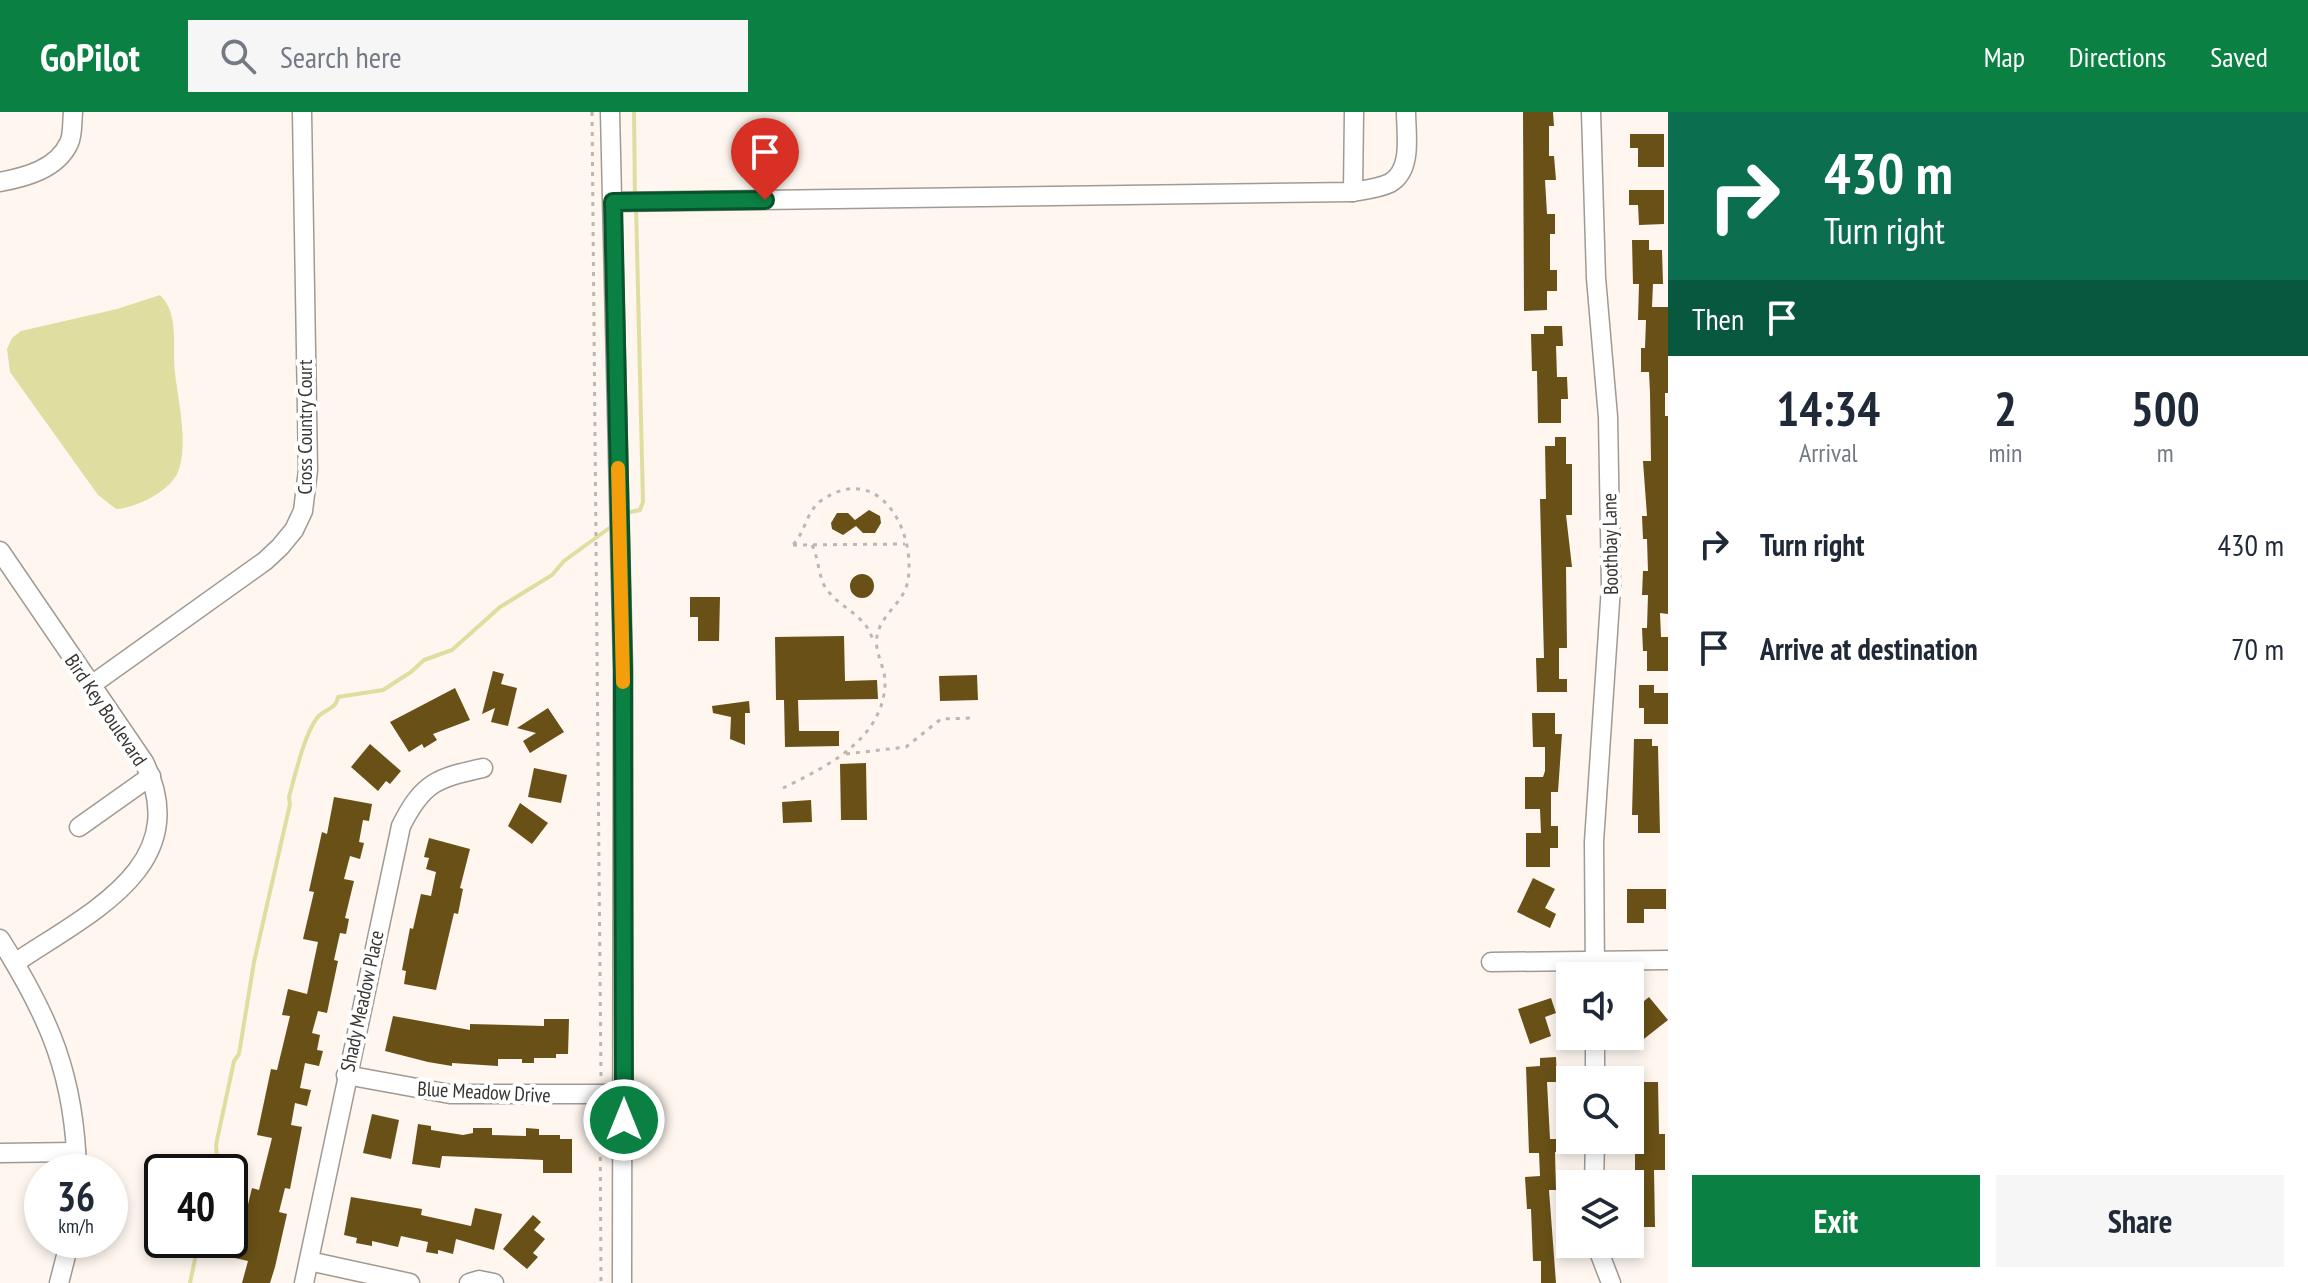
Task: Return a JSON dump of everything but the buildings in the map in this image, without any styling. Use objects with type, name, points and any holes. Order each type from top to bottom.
[{"type":"street","points":[[0,182],[41,170],[59,158],[71,142],[73,112]]},
{"type":"street","name":"Cross Country Court","points":[[90,686],[265,561],[294,530],[303,511],[308,470],[302,112]]},
{"type":"street","points":[[610,112],[623,669],[622,1283]]},
{"type":"street","points":[[1353,192],[1354,112]]},
{"type":"street","points":[[613,202],[1353,192],[1391,183],[1402,169],[1407,153],[1406,112]]},
{"type":"street","name":"Boothbay Lane","points":[[1591,112],[1595,265],[1608,417],[1611,587],[1594,842],[1595,962]]},
{"type":"street","name":"Bird Key Boulevard","points":[[0,551],[151,776],[159,806],[154,842],[137,874],[85,916],[15,963]]},
{"type":"street","name":"Shady Meadow Place","points":[[304,1283],[401,826],[409,809],[431,783],[441,777],[483,768]]},
{"type":"street","points":[[79,827],[151,776]]},
{"type":"street","points":[[0,939],[45,1015],[61,1058],[75,1122],[76,1152],[0,1153]]},
{"type":"street","points":[[1644,963],[1668,960]]},
{"type":"street","points":[[1491,962],[1556,966]]},
{"type":"street","name":"Blue Meadow Drive","points":[[346,1075],[450,1094],[624,1094]]},
{"type":"street","points":[[59,1283],[65,1258]]},
{"type":"street","points":[[1601,1258],[1611,1283]]},
{"type":"street","points":[[309,1261],[410,1283]]},
{"type":"street","points":[[469,1283],[479,1280],[494,1283]]},
{"type":"path","points":[[592,112],[601,1283]]},
{"type":"path","points":[[874,645],[881,622],[897,604],[908,582],[906,544],[903,529],[890,505],[881,497],[859,490],[830,495],[813,507],[800,538],[793,545],[906,544]]},
{"type":"path","points":[[812,545],[824,583],[838,600],[866,622],[884,672],[884,694],[862,739],[846,754]]},
{"type":"path","points":[[783,788],[816,772],[832,759],[846,754],[906,747],[941,719],[973,718]]},
{"type":"shaded area","points":[[160,295],[173,322],[175,373],[183,436],[181,461],[174,479],[160,492],[143,502],[116,509],[98,495],[10,372],[7,349],[12,338],[21,331],[117,309]]},
{"type":"waterway","points":[[634,112],[635,198]]},
{"type":"waterway","points":[[630,512],[640,510],[643,502],[636,206]]},
{"type":"waterway","points":[[217,1154],[216,1145],[234,1061],[239,1054],[254,962],[290,804],[289,797],[312,725],[335,704],[338,697],[383,690],[424,660],[452,650],[500,607],[552,575],[564,561],[612,526]]},
{"type":"waterway","points":[[190,1283],[195,1258]]},
{"type":"slow traffic","points":[[618,468],[623,682]]},
{"type":"route","points":[[624,1120],[623,669],[613,202],[765,200]]}]
